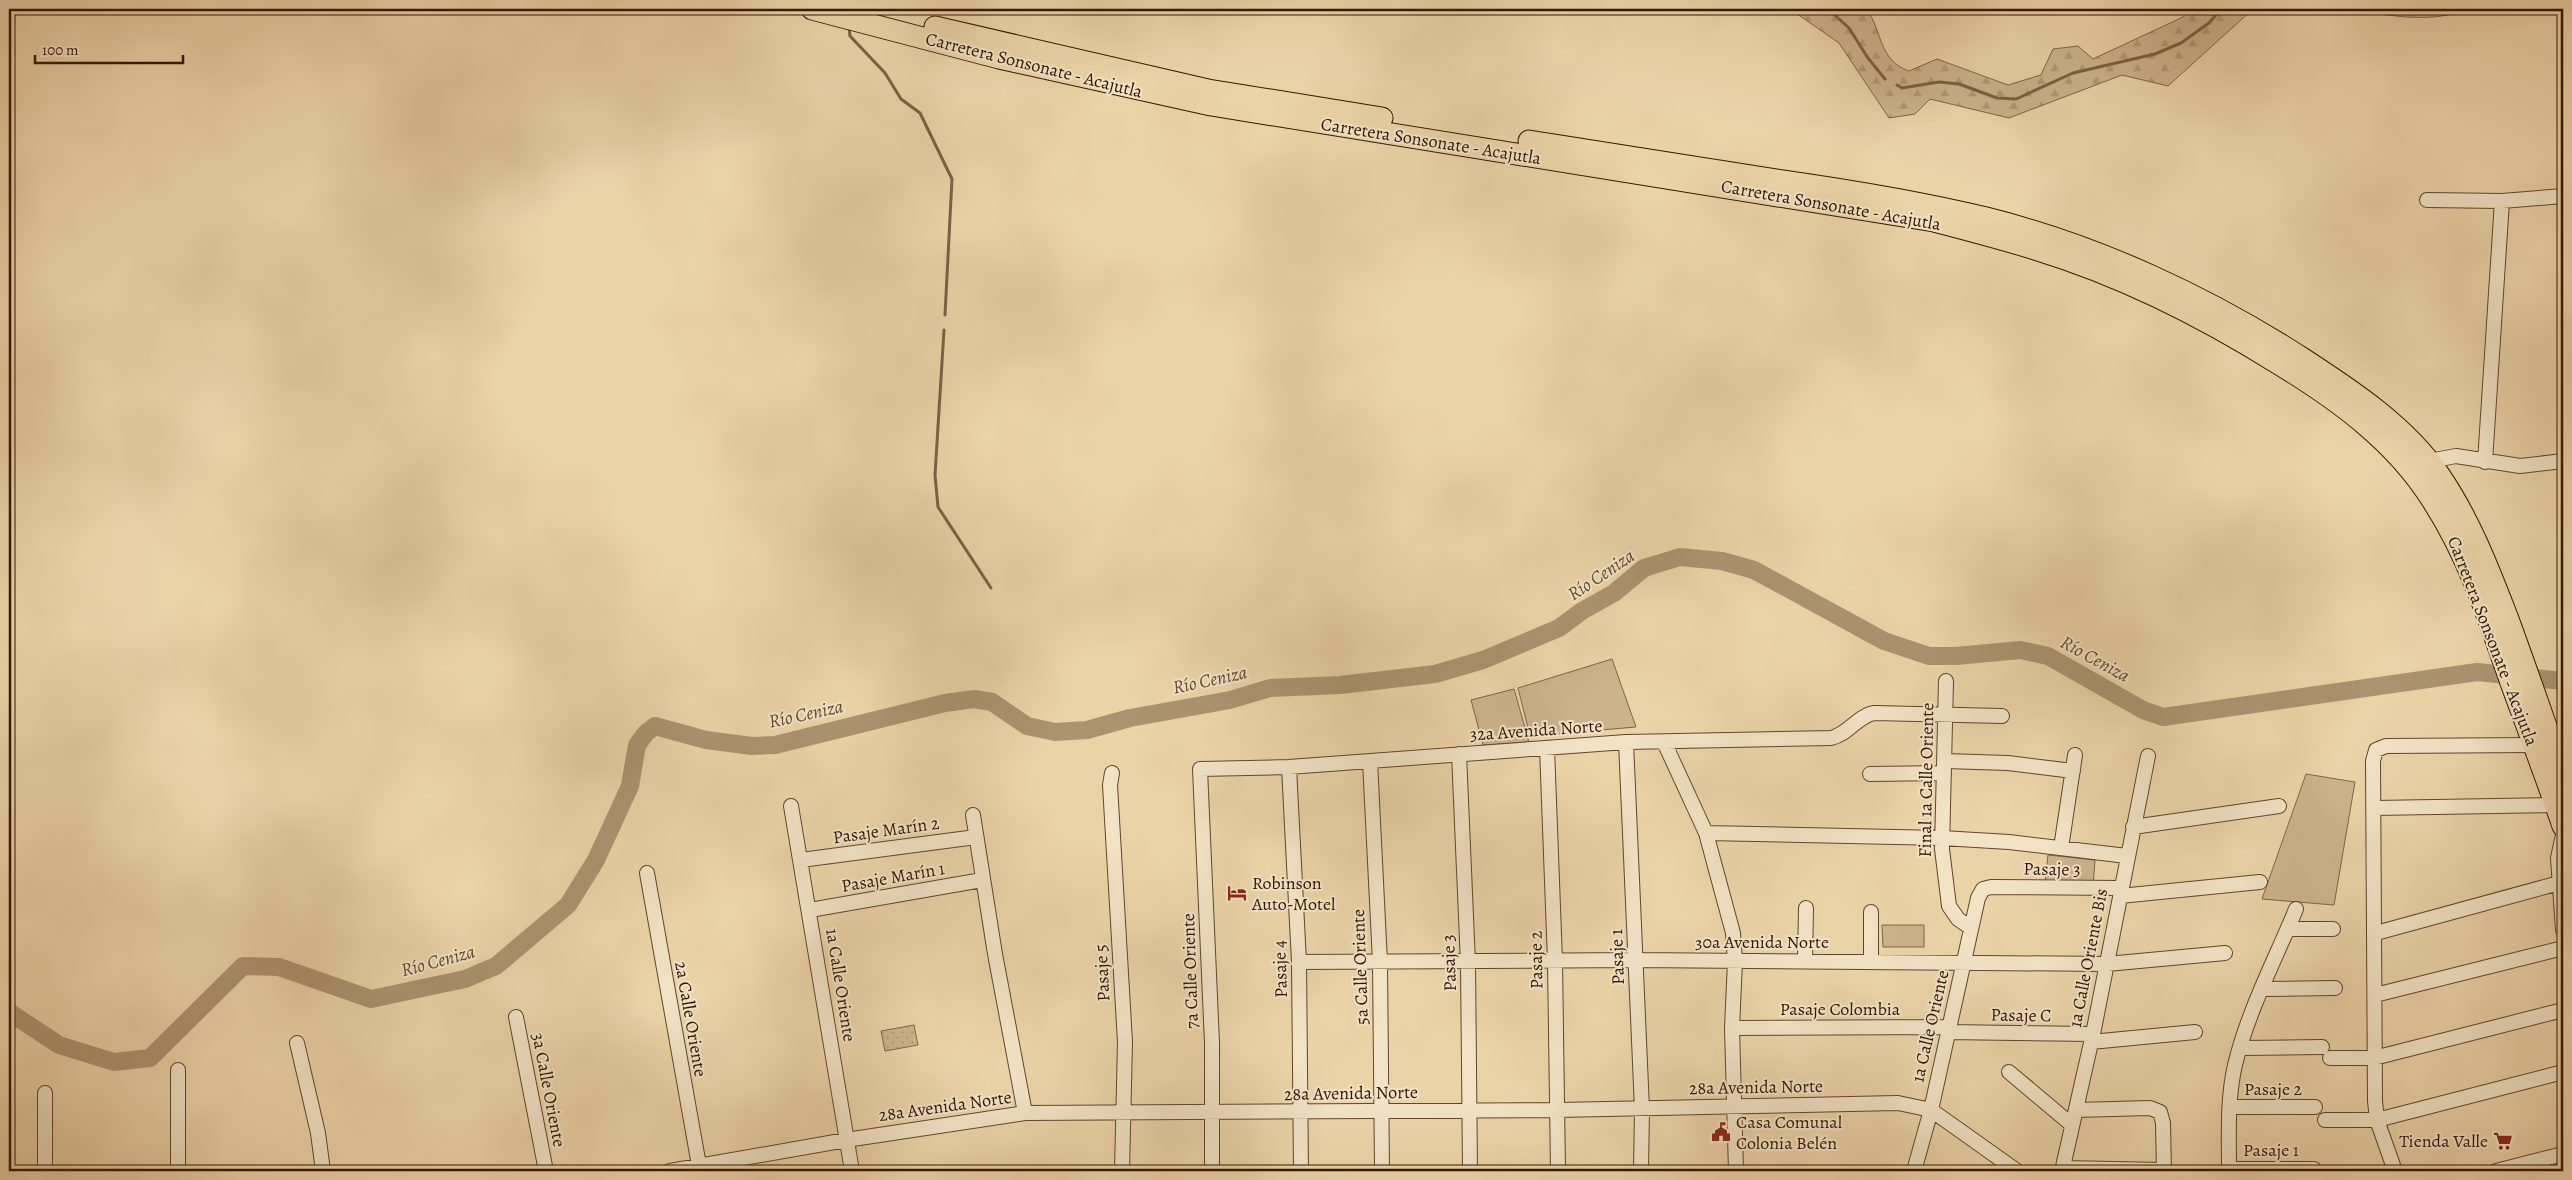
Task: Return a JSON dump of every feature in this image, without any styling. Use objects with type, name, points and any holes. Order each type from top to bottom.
[{"type":"highway","name":"Carretera Sonsonate - Acajutla","points":[[812,9],[1008,60],[1211,105],[1934,221],[2040,250],[2096,271],[2191,313],[2253,348],[2353,414],[2392,448],[2420,482],[2446,521],[2509,648]]},
{"type":"highway","name":"Carretera Sonsonate - Acajutla","points":[[867,9],[1208,90],[1918,202],[1988,218],[2112,260],[2191,296],[2285,347],[2381,414],[2404,434],[2429,461],[2457,503],[2474,536],[2526,696],[2563,775]]},
{"type":"highway","name":"Carretera Sonsonate - Acajutla","points":[[2526,696],[2534,745],[2563,826]]},
{"type":"street","points":[[2428,200],[2502,200],[2563,196]]},
{"type":"street","points":[[2485,462],[2502,200]]},
{"type":"street","points":[[2429,461],[2456,456],[2520,466],[2563,461]]},
{"type":"street","name":"Final 1a Calle Oriente","points":[[1946,681],[1942,838],[1950,906],[1958,919],[1972,928]]},
{"type":"street","name":"32a Avenida Norte","points":[[1200,769],[1289,767],[1626,742],[1832,738],[1847,732],[1866,714],[1946,714]]},
{"type":"street","points":[[1946,714],[2002,716]]},
{"type":"street","name":"Pasaje 1","points":[[1626,742],[1642,1109],[1641,1171]]},
{"type":"street","points":[[1664,742],[1706,833],[1730,919],[1735,961],[1732,1028],[1736,1171]]},
{"type":"street","points":[[2395,1171],[2377,1120],[2374,1058],[2376,933],[2373,761],[2376,750],[2386,746],[2534,745]]},
{"type":"street","name":"Pasaje 2","points":[[1547,748],[1555,961],[1558,1171]]},
{"type":"street","name":"Pasaje 3","points":[[1460,754],[1468,963],[1471,1110],[1470,1171]]},
{"type":"street","points":[[2060,848],[2075,755]]},
{"type":"street","name":"1a Calle Oriente Bis","points":[[2062,1169],[2092,1038],[2148,756]]},
{"type":"street","name":"5a Calle Oriente","points":[[1370,761],[1380,962],[1382,1171]]},
{"type":"street","points":[[1870,774],[2008,763],[2073,771]]},
{"type":"street","name":"Pasaje 4","points":[[1289,767],[1299,962],[1301,1171]]},
{"type":"street","name":"7a Calle Oriente","points":[[1200,769],[1212,1043],[1212,1171]]},
{"type":"street","name":"Pasaje 5","points":[[1112,773],[1110,785],[1125,1042],[1122,1171]]},
{"type":"street","points":[[2374,808],[2556,805]]},
{"type":"street","name":"1a Calle Oriente","points":[[791,806],[810,910],[852,1171]]},
{"type":"street","points":[[2133,827],[2279,806]]},
{"type":"street","points":[[973,815],[982,880],[1026,1113]]},
{"type":"street","points":[[1706,833],[1942,838],[2009,842],[2127,856]]},
{"type":"street","points":[[2563,835],[2558,858],[2563,930]]},
{"type":"street","name":"Pasaje Marín 2","points":[[801,860],[976,837]]},
{"type":"street","name":"2a Calle Oriente","points":[[647,873],[699,1169]]},
{"type":"street","name":"Pasaje Marín 1","points":[[810,910],[982,880]]},
{"type":"street","name":"Pasaje 3","points":[[1983,889],[1991,887],[2121,892],[2260,882]]},
{"type":"street","points":[[2376,933],[2559,883]]},
{"type":"street","name":"1a Calle Oriente","points":[[1914,1171],[1930,1110],[1978,898],[1983,889]]},
{"type":"street","points":[[1805,961],[1806,908]]},
{"type":"street","points":[[2229,1170],[2232,1083],[2240,1048],[2261,989],[2296,909]]},
{"type":"street","points":[[1871,912],[1871,962]]},
{"type":"street","points":[[2288,929],[2333,929]]},
{"type":"street","points":[[2375,995],[2563,948]]},
{"type":"street","name":"30a Avenida Norte","points":[[1299,962],[1468,963],[1636,960],[2107,964],[2225,953]]},
{"type":"street","points":[[2261,989],[2335,988]]},
{"type":"street","points":[[2330,1058],[2374,1058],[2563,1010]]},
{"type":"street","name":"3a Calle Oriente","points":[[516,1017],[546,1171]]},
{"type":"street","name":"Pasaje Colombia","points":[[1732,1028],[1948,1030]]},
{"type":"street","name":"Pasaje C","points":[[1948,1030],[2092,1038],[2196,1032]]},
{"type":"street","points":[[297,1043],[318,1133],[323,1171]]},
{"type":"street","points":[[2240,1048],[2322,1046]]},
{"type":"street","points":[[178,1070],[178,1171]]},
{"type":"street","points":[[2009,1072],[2072,1125]]},
{"type":"street","points":[[2326,1120],[2377,1120],[2563,1072]]},
{"type":"street","points":[[44,1092],[45,1171]]},
{"type":"street","name":"28a Avenida Norte","points":[[670,1171],[699,1169],[846,1140],[1026,1113],[1301,1113],[1642,1109],[1898,1103],[1930,1110],[2017,1171]]},
{"type":"street","name":"Pasaje 2","points":[[2230,1107],[2315,1108]]},
{"type":"street","points":[[2062,1169],[2164,1171],[2163,1123],[2160,1112],[2150,1108],[2076,1110]]},
{"type":"street","points":[[2496,1171],[2563,1154]]},
{"type":"street","name":"Pasaje 1","points":[[2229,1170],[2314,1169]]},
{"type":"green space","points":[[1790,9],[1867,9],[1886,53],[1899,66],[1909,71],[1937,59],[2008,85],[2041,75],[2053,49],[2078,46],[2093,59],[2183,17],[2189,9],[2253,9],[2168,86],[2122,75],[2009,118],[1930,99],[1915,114],[1889,118],[1839,43]]},
{"type":"green space","points":[[2358,9],[2466,9],[2441,16],[2412,17]]},
{"type":"green space","points":[[1612,659],[1636,727],[1530,736],[1518,688]]},
{"type":"green space","points":[[1514,689],[1529,742],[1483,745],[1471,700]]},
{"type":"green space","points":[[2306,774],[2355,782],[2334,905],[2262,899]]},
{"type":"green space","points":[[2048,855],[2095,860],[2093,886],[2045,882]]},
{"type":"green space","points":[[1882,925],[1924,925],[1924,947],[1883,947]]},
{"type":"green space","points":[[914,1025],[918,1045],[885,1051],[881,1031]]},
{"type":"waterway","points":[[1828,9],[1849,28],[1868,58],[1885,79]]},
{"type":"waterway","points":[[1897,85],[1902,88],[1939,82],[1959,84],[1997,98],[2016,99],[2073,73],[2155,54],[2181,43],[2209,23],[2221,9]]},
{"type":"waterway","points":[[849,28],[850,36],[885,73],[901,99],[920,113],[952,179],[945,315]]},
{"type":"waterway","points":[[944,330],[935,475],[938,507],[991,588]]},
{"type":"waterway","name":"Río Ceniza","points":[[9,1012],[59,1045],[114,1062],[150,1058],[243,966],[279,967],[371,999],[465,979],[496,966],[568,905],[596,860],[630,786],[637,745],[646,733],[655,726],[706,740],[752,746],[775,745],[945,703],[974,699],[992,702],[1027,726],[1055,732],[1087,730],[1130,718],[1230,700],[1270,688],[1340,685],[1435,674],[1483,660],[1559,628],[1582,611],[1614,593],[1644,568],[1680,557],[1722,561],[1754,570],[1884,641],[1929,656],[1956,656],[2020,650],[2048,656],[2143,710],[2163,717],[2477,672],[2563,681]]},
{"type":"place","name":"Robinson Auto-Motel","points":[[1237,893]]},
{"type":"place","name":"Casa Comunal Colonia Belén","points":[[1721,1132]]},
{"type":"place","name":"Tienda Valle","points":[[2503,1141]]}]
